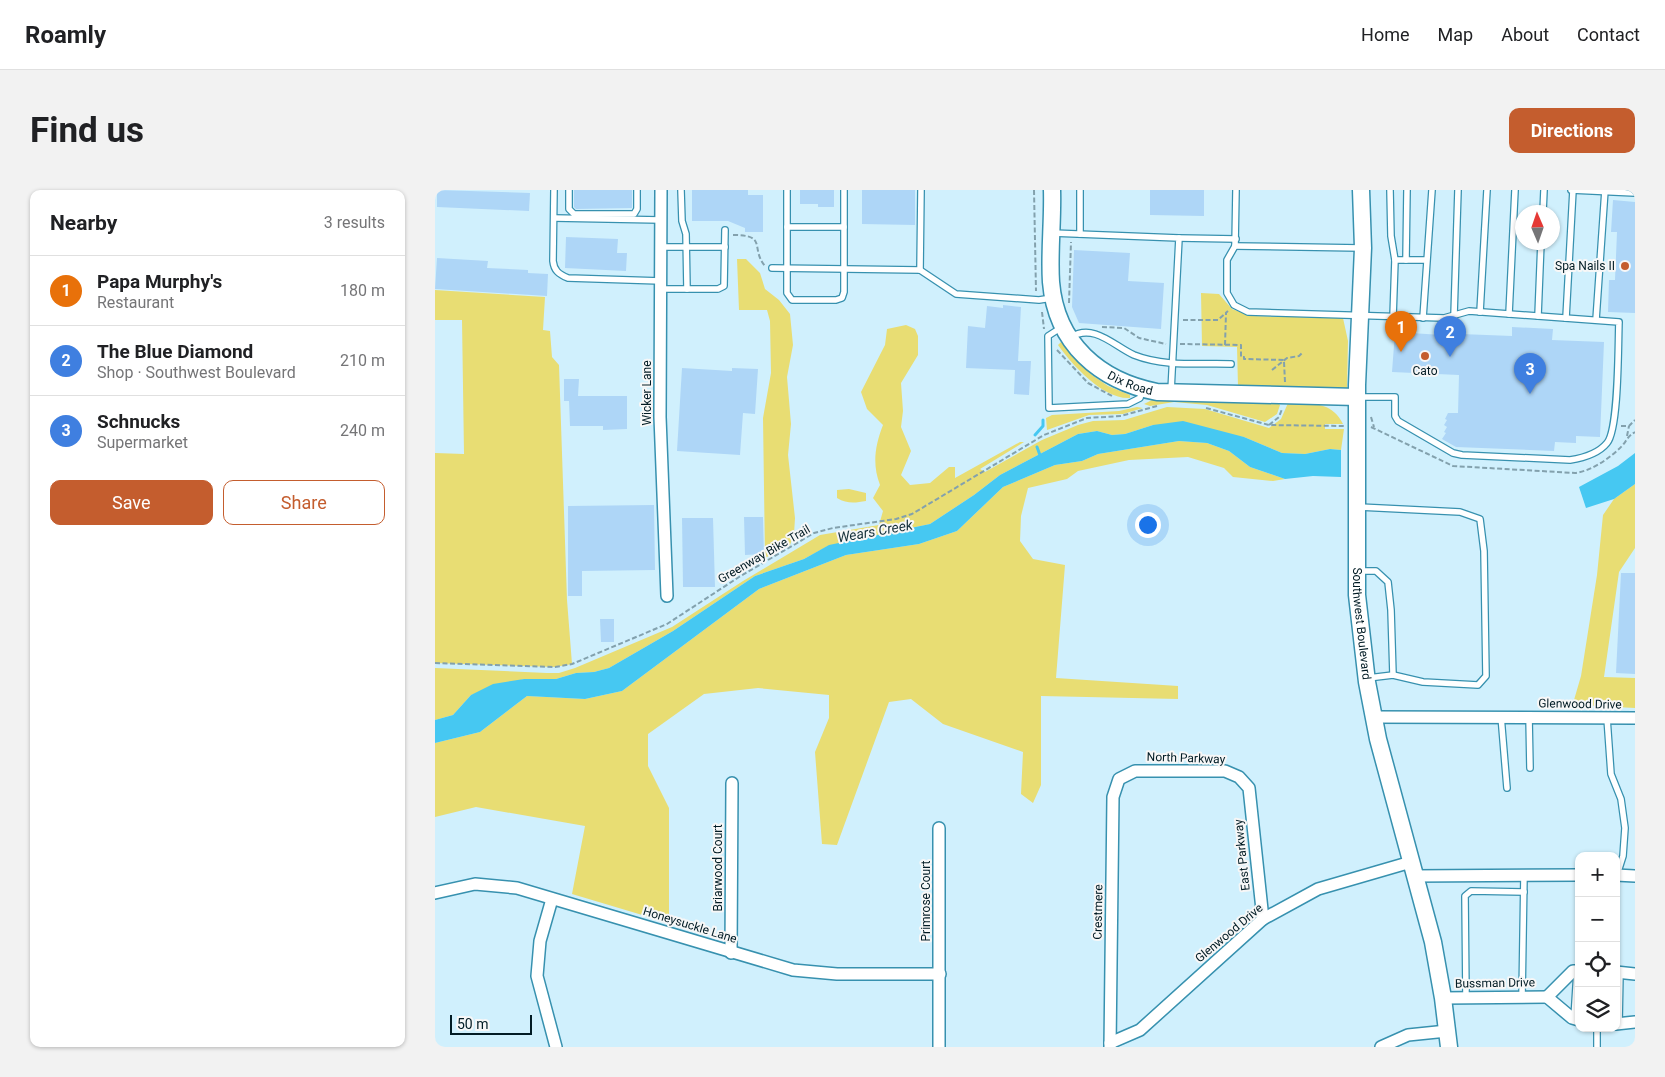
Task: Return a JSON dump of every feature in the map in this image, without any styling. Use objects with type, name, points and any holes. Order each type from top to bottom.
[{"type":"main road","name":"Dix Road","points":[[1052,190],[1059,234],[1053,298],[1067,332],[1093,366],[1115,380],[1166,399],[1311,395],[1357,397]]},
{"type":"main road","name":"Southwest Boulevard","points":[[1361,190],[1363,248],[1357,397],[1351,426],[1357,507],[1356,571],[1367,678],[1378,739],[1433,942],[1448,1039]]},
{"type":"main road","points":[[1311,395],[1330,401],[1349,413],[1351,426]]},
{"type":"street","name":"Wicker Lane","points":[[661,190],[660,417],[667,596]]},
{"type":"street","name":"Glenwood Drive","points":[[1374,717],[1635,718]]},
{"type":"street","name":"North Parkway","points":[[1119,779],[1135,771],[1225,771],[1239,777],[1249,788]]},
{"type":"street","name":"Crestmere","points":[[1110,1045],[1113,797],[1119,779]]},
{"type":"street","name":"Briarwood Court","points":[[731,953],[732,783]]},
{"type":"street","name":"East Parkway","points":[[1249,788],[1263,919]]},
{"type":"street","name":"Primrose Court","points":[[939,828],[939,1047]]},
{"type":"street","name":"Glenwood Drive","points":[[1110,1045],[1140,1030],[1263,919],[1318,889],[1412,869],[1575,875]]},
{"type":"street","points":[[1620,875],[1635,876]]},
{"type":"street","name":"Honeysuckle Lane","points":[[435,893],[475,884],[517,888],[793,970],[837,974],[940,974]]},
{"type":"street","points":[[552,898],[541,941],[537,976],[556,1047]]},
{"type":"street","name":"Bussman Drive","points":[[1547,996],[1575,971]]},
{"type":"street","points":[[1620,972],[1635,974]]},
{"type":"street","name":"Bussman Drive","points":[[1443,998],[1547,996],[1575,1018]]},
{"type":"street","points":[[1620,1024],[1635,1022]]},
{"type":"street","points":[[1381,1047],[1408,1034],[1448,1039]]},
{"type":"lane","points":[[554,190],[553,261],[554,268],[562,276],[687,289],[718,289],[723,286],[725,233]]},
{"type":"lane","points":[[569,190],[569,208],[574,214],[634,214],[637,209],[638,190]]},
{"type":"lane","points":[[638,190],[640,220]]},
{"type":"lane","points":[[681,190],[681,221],[686,234],[687,247],[687,289]]},
{"type":"lane","points":[[787,190],[787,293],[790,298],[796,301],[839,300],[843,292],[844,190]]},
{"type":"lane","points":[[920,270],[921,190]]},
{"type":"lane","points":[[1080,190],[1080,234]]},
{"type":"lane","points":[[1236,190],[1236,239],[1235,246],[1227,260],[1227,294],[1234,305],[1248,312],[1359,314],[1423,318],[1454,316],[1469,311],[1619,322],[1612,435],[1607,443],[1597,452],[1582,458],[1570,460],[1453,453],[1398,421],[1395,416],[1395,397],[1357,397]]},
{"type":"lane","points":[[1390,190],[1390,229],[1395,260],[1393,317]]},
{"type":"lane","points":[[1406,260],[1407,190]]},
{"type":"lane","points":[[1423,318],[1432,190]]},
{"type":"lane","points":[[1454,316],[1458,190]]},
{"type":"lane","points":[[1480,312],[1487,190]]},
{"type":"lane","points":[[1509,314],[1515,190]]},
{"type":"lane","points":[[1543,205],[1544,190]]},
{"type":"lane","points":[[1566,318],[1572,190],[1635,193]]},
{"type":"lane","points":[[1596,320],[1605,191]]},
{"type":"lane","points":[[554,218],[661,220]]},
{"type":"lane","points":[[787,226],[844,227]]},
{"type":"lane","points":[[1059,234],[1236,239]]},
{"type":"lane","points":[[1166,399],[1175,344],[1179,238]]},
{"type":"lane","points":[[1235,246],[1363,248]]},
{"type":"lane","points":[[661,247],[725,247]]},
{"type":"lane","points":[[1538,316],[1541,250]]},
{"type":"lane","points":[[1395,260],[1426,260]]},
{"type":"lane","points":[[772,268],[920,270],[956,294],[1039,300],[1053,298]]},
{"type":"lane","points":[[1142,389],[1140,398],[1128,404],[1049,408],[1048,336],[1067,332],[1094,333],[1135,355],[1152,360],[1231,364]]},
{"type":"lane","points":[[1357,507],[1460,512],[1481,519],[1484,551],[1485,676],[1478,685],[1423,682],[1393,675],[1367,678]]},
{"type":"lane","points":[[1356,571],[1375,571],[1388,582],[1393,675]]},
{"type":"lane","points":[[1501,716],[1507,788]]},
{"type":"lane","points":[[1529,717],[1529,768]]},
{"type":"lane","points":[[1607,718],[1611,774],[1621,799],[1625,828],[1623,856],[1620,866]]},
{"type":"lane","points":[[1523,997],[1524,874]]},
{"type":"lane","points":[[1465,997],[1465,896],[1471,891],[1524,892]]},
{"type":"lane","points":[[1597,1032],[1597,1047]]},
{"type":"path","points":[[725,233],[753,236],[759,246],[764,265],[772,268]]},
{"type":"path","points":[[1059,234],[1071,242],[1069,306]]},
{"type":"path","points":[[1176,320],[1218,320],[1234,305]]},
{"type":"path","points":[[1225,345],[1226,313]]},
{"type":"path","points":[[1095,326],[1124,328],[1139,338],[1151,342],[1241,345],[1241,357],[1244,357],[1244,359],[1284,360]]},
{"type":"path","points":[[1271,370],[1284,360],[1302,353]]},
{"type":"path","points":[[1284,360],[1285,384]]},
{"type":"path","name":"Greenway Bike Trail","points":[[435,663],[555,667],[572,664],[667,624],[739,577],[814,533],[833,528],[896,519],[912,514],[1044,435],[1087,418],[1121,416],[1166,399]]},
{"type":"path","points":[[1205,407],[1269,425],[1351,426]]},
{"type":"path","points":[[1627,436],[1629,426],[1635,420]]},
{"type":"path","points":[[1613,426],[1629,426]]},
{"type":"shaded area","points":[[737,259],[746,259],[760,273],[765,289],[779,300],[790,314],[793,345],[787,377],[791,424],[788,455],[795,518],[794,534],[790,545],[765,558],[763,418],[771,373],[770,321],[767,310],[739,310]]},
{"type":"shaded area","points":[[435,290],[545,297],[543,330],[550,331],[552,357],[559,365],[567,600],[572,664],[555,667],[435,663],[435,453],[464,454],[462,320],[435,320]]},
{"type":"shaded area","points":[[1201,293],[1219,294],[1232,309],[1251,316],[1343,318],[1348,341],[1347,389],[1238,387],[1237,347],[1202,346]]},
{"type":"shaded area","points":[[906,325],[915,329],[918,336],[918,355],[901,383],[903,411],[901,427],[911,451],[901,475],[910,485],[930,483],[949,467],[955,467],[955,478],[1020,442],[1024,442],[980,469],[985,472],[1042,440],[1078,425],[1093,421],[1124,420],[1167,407],[1205,409],[1269,428],[1281,419],[1288,403],[1320,405],[1333,411],[1343,424],[1325,424],[1325,429],[1344,429],[1341,450],[1330,449],[1305,454],[1282,453],[1244,437],[1153,425],[1125,434],[1112,435],[1097,431],[1078,434],[1000,475],[930,524],[828,546],[804,559],[755,576],[673,631],[609,668],[594,672],[576,673],[556,679],[524,679],[471,695],[453,715],[435,720],[435,668],[559,673],[575,668],[672,627],[743,581],[820,535],[879,525],[883,511],[873,498],[880,485],[875,462],[878,440],[883,425],[867,409],[861,392],[885,345],[887,329]]},
{"type":"shaded area","points":[[1061,342],[1092,375],[1108,386],[1130,395],[1130,398],[1110,393],[1089,380],[1058,345]]},
{"type":"shaded area","points":[[1152,400],[1277,402],[1280,405],[1277,414],[1265,422],[1207,405],[1174,402],[1150,406],[1144,404]]},
{"type":"shaded area","points":[[1137,407],[1143,408],[1123,414],[1089,415],[1047,430],[1046,418],[1052,415],[1119,411]]},
{"type":"shaded area","points":[[1179,441],[1207,443],[1229,451],[1250,467],[1285,479],[1273,481],[1233,477],[1224,468],[1188,457],[1129,460],[1078,471],[1067,479],[1028,488],[1021,516],[1020,541],[1033,559],[1065,565],[1056,678],[1178,686],[1178,699],[1041,696],[1041,785],[1033,803],[1021,794],[1023,752],[943,724],[911,699],[889,702],[837,845],[822,844],[815,752],[829,718],[829,695],[758,688],[704,694],[648,734],[648,766],[669,808],[669,923],[572,894],[585,826],[476,807],[435,817],[435,743],[480,732],[527,696],[585,699],[622,691],[759,589],[846,555],[919,544],[957,531],[1003,487],[1055,465],[1082,461],[1098,454]]},
{"type":"shaded area","points":[[1635,484],[1635,548],[1619,572],[1604,677],[1635,678],[1635,708],[1578,705],[1574,700],[1581,676],[1597,575],[1603,515],[1614,499]]},
{"type":"shaded area","points":[[849,489],[866,493],[866,501],[851,502],[837,498],[837,490]]},
{"type":"water","points":[[1183,421],[1244,437],[1282,453],[1305,454],[1330,449],[1341,450],[1341,477],[1313,476],[1285,479],[1250,467],[1229,451],[1207,443],[1179,441],[1098,454],[1082,461],[1055,465],[1003,487],[957,531],[919,544],[846,555],[759,589],[622,691],[585,699],[527,696],[480,732],[435,743],[435,720],[453,715],[471,695],[493,684],[524,679],[556,679],[576,673],[594,672],[609,668],[673,631],[755,576],[804,559],[829,545],[930,524],[1000,475],[1078,434],[1097,431],[1112,435],[1125,434],[1153,425]]},
{"type":"water","points":[[1635,453],[1635,484],[1614,499],[1586,508],[1579,487],[1618,466]]},
{"type":"building","points":[[437,190],[530,193],[529,211],[437,207]]},
{"type":"building","points":[[574,190],[632,190],[632,208],[576,209],[574,207]]},
{"type":"building","points":[[692,190],[748,190],[748,195],[763,195],[763,232],[745,232],[745,228],[728,221],[692,221]]},
{"type":"building","points":[[800,190],[834,190],[834,207],[818,207],[818,204],[800,204]]},
{"type":"building","points":[[862,190],[915,190],[915,225],[862,224]]},
{"type":"building","points":[[1150,190],[1204,190],[1204,216],[1150,215]]},
{"type":"building","points":[[1613,200],[1635,202],[1635,313],[1608,312],[1609,280],[1615,280],[1617,232],[1611,232]]},
{"type":"building","points":[[566,237],[618,239],[617,253],[627,253],[626,271],[565,268]]},
{"type":"building","points":[[1074,250],[1130,253],[1128,281],[1164,283],[1161,329],[1079,323],[1072,307]]},
{"type":"building","points":[[437,258],[488,261],[487,268],[528,270],[528,273],[548,274],[547,296],[435,289]]},
{"type":"building","points":[[1003,305],[1021,307],[1018,361],[1031,361],[1029,395],[1014,394],[1015,370],[966,368],[968,326],[985,328],[987,306],[1003,308]]},
{"type":"building","points":[[1512,327],[1553,329],[1552,340],[1604,342],[1600,437],[1576,436],[1576,443],[1555,442],[1554,451],[1456,447],[1442,439],[1446,433],[1444,432],[1447,427],[1444,425],[1448,413],[1458,413],[1459,375],[1392,372],[1395,332],[1442,335],[1442,338],[1461,339],[1461,334],[1512,336]]},
{"type":"building","points":[[682,368],[732,371],[732,368],[758,369],[755,414],[743,413],[740,455],[677,451]]},
{"type":"building","points":[[564,379],[579,379],[578,396],[627,396],[627,429],[603,430],[603,426],[570,426],[569,401],[564,401]]},
{"type":"building","points":[[654,505],[655,570],[582,571],[582,596],[568,596],[568,506]]},
{"type":"building","points":[[744,517],[763,517],[764,554],[745,555]]},
{"type":"building","points":[[682,518],[713,518],[715,587],[683,587]]},
{"type":"building","points":[[1621,573],[1635,573],[1635,674],[1616,673]]},
{"type":"building","points":[[600,619],[614,619],[614,642],[601,642]]},
{"type":"waterway","points":[[1035,435],[1043,426],[1043,420]]},
{"type":"waterway","points":[[1037,447],[1041,458]]},
{"type":"place","name":"Spa Nails II","points":[[1625,266]]},
{"type":"place","name":"Papa Murphy's","points":[[1401,352]]},
{"type":"place","name":"Cato","points":[[1425,356]]},
{"type":"place","name":"The Blue Diamond","points":[[1450,357]]},
{"type":"place","name":"Schnucks","points":[[1530,394]]},
{"type":"water label","name":"Wears Creek","points":[[875,531]]}]
